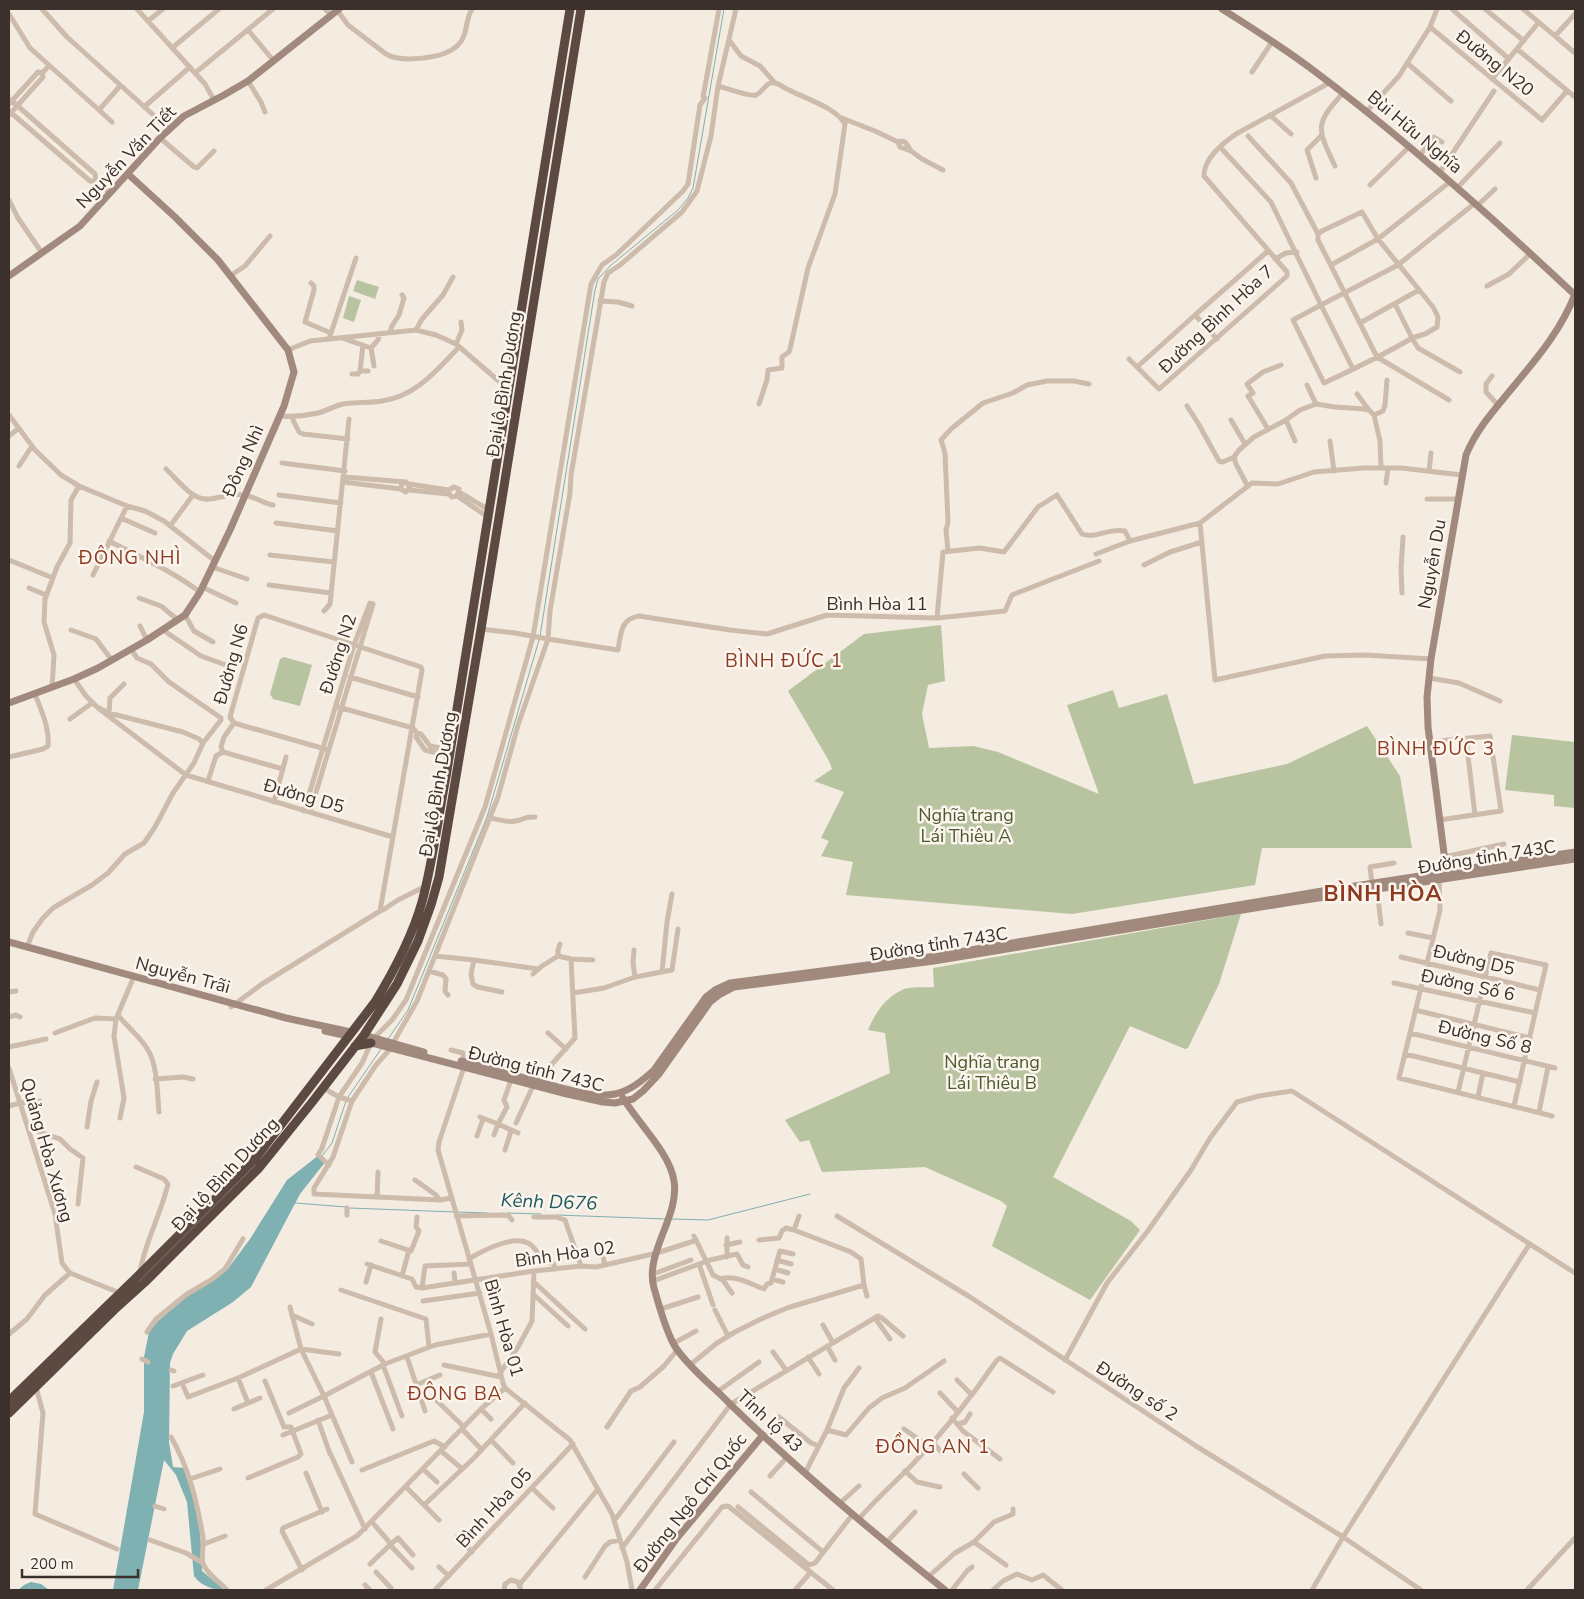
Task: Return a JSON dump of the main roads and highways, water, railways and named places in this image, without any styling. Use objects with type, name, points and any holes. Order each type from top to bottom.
[{"type":"highway","name":"Đại lộ Bình Dương","points":[[9,1401],[36,1386],[142,1279],[254,1160],[371,1007],[389,977],[411,931],[426,886],[450,753],[570,9]]},
{"type":"highway","name":"Đại lộ Bình Dương","points":[[9,1413],[25,1391],[120,1293],[142,1279],[258,1168],[362,1037],[397,984],[418,941],[439,877],[581,9]]},
{"type":"highway","points":[[567,30],[577,32]]},
{"type":"highway","points":[[489,514],[499,515]]},
{"type":"highway","points":[[470,629],[481,629]]},
{"type":"highway","points":[[362,1037],[370,1033],[373,1040]]},
{"type":"highway","points":[[350,1034],[373,1040]]},
{"type":"main road","name":"Bùi Hữu Nghĩa","points":[[1222,9],[1312,69],[1367,111],[1458,187],[1575,295]]},
{"type":"main road","name":"Nguyễn Văn Tiết","points":[[9,276],[80,226],[160,138],[184,116],[248,81],[333,11]]},
{"type":"main road","name":"Đông Nhì","points":[[9,703],[74,679],[131,650],[185,615],[201,590],[245,495],[279,416],[294,372],[288,350],[218,260],[128,174]]},
{"type":"main road","name":"Nguyễn Du","points":[[1443,876],[1444,857],[1429,742],[1427,697],[1431,659],[1466,455],[1480,428],[1548,344],[1568,311],[1575,295]]},
{"type":"main road","name":"Đường tỉnh 743C","points":[[373,1040],[603,1102],[625,1101],[633,1099],[659,1074],[710,1002],[734,987],[883,966],[1291,899],[1566,857],[1575,852]]},
{"type":"main road","name":"Đường tỉnh 743C","points":[[1566,857],[1575,859]]},
{"type":"main road","name":"Nguyễn Trãi","points":[[9,944],[27,947],[132,981],[162,986]]},
{"type":"main road","name":"Nguyễn Trãi","points":[[9,944],[233,1005],[350,1034]]},
{"type":"main road","name":"Đường tỉnh 743C","points":[[464,1064],[512,1080],[598,1095],[620,1093],[639,1083],[654,1070],[706,998],[722,986],[756,978],[883,966]]},
{"type":"main road","points":[[620,1093],[625,1101]]},
{"type":"main road","name":"Tỉnh lộ 43","points":[[625,1101],[669,1164],[675,1182],[674,1199],[654,1264],[653,1277],[661,1309],[676,1346],[690,1365],[787,1457],[886,1543],[945,1590]]},
{"type":"main road","name":"Đường Ngô Chí Quốc","points":[[640,1590],[677,1538],[763,1435]]},
{"type":"water","points":[[319,1155],[326,1161],[300,1194],[251,1287],[233,1302],[187,1331],[173,1354],[170,1363],[169,1442],[173,1467],[184,1468],[192,1493],[200,1531],[202,1571],[225,1590],[208,1587],[194,1576],[187,1502],[176,1475],[164,1460],[138,1590],[113,1590],[144,1412],[144,1357],[149,1332],[158,1321],[189,1295],[227,1270],[250,1239],[287,1180]]},
{"type":"water","points":[[31,1582],[41,1584],[49,1590],[18,1590]]},
{"type":"waterway","points":[[540,636],[598,279],[610,266],[678,210],[688,198],[693,188],[724,9]]},
{"type":"waterway","points":[[388,1039],[408,1010],[487,817],[539,640]]},
{"type":"waterway","points":[[348,1097],[381,1049]]},
{"type":"waterway","points":[[322,1156],[332,1143],[346,1101]]},
{"type":"waterway","name":"Kênh D676","points":[[672,1219],[708,1220],[810,1194]]},
{"type":"waterway","name":"Kênh D676","points":[[295,1203],[346,1207]]},
{"type":"waterway","name":"Kênh D676","points":[[350,1208],[454,1212]]},
{"type":"waterway","name":"Kênh D676","points":[[458,1212],[488,1213]]},
{"type":"waterway","name":"Kênh D676","points":[[507,1213],[541,1214]]},
{"type":"waterway","name":"Kênh D676","points":[[557,1215],[666,1219]]},
{"type":"district","name":"ĐÔNG NHÌ","points":[[130,558]]},
{"type":"district","name":"BÌNH ĐỨC 1","points":[[784,661]]},
{"type":"district","name":"BÌNH ĐỨC 3","points":[[1436,749]]},
{"type":"district","name":"BÌNH HÒA","points":[[1383,894]]},
{"type":"district","name":"ĐÔNG BA","points":[[455,1394]]},
{"type":"district","name":"ĐỒNG AN 1","points":[[933,1447]]},
{"type":"park label","name":"Nghĩa trang Lái Thiêu A","points":[[966,825]]},
{"type":"park label","name":"Nghĩa trang Lái Thiêu B","points":[[992,1072]]}]
